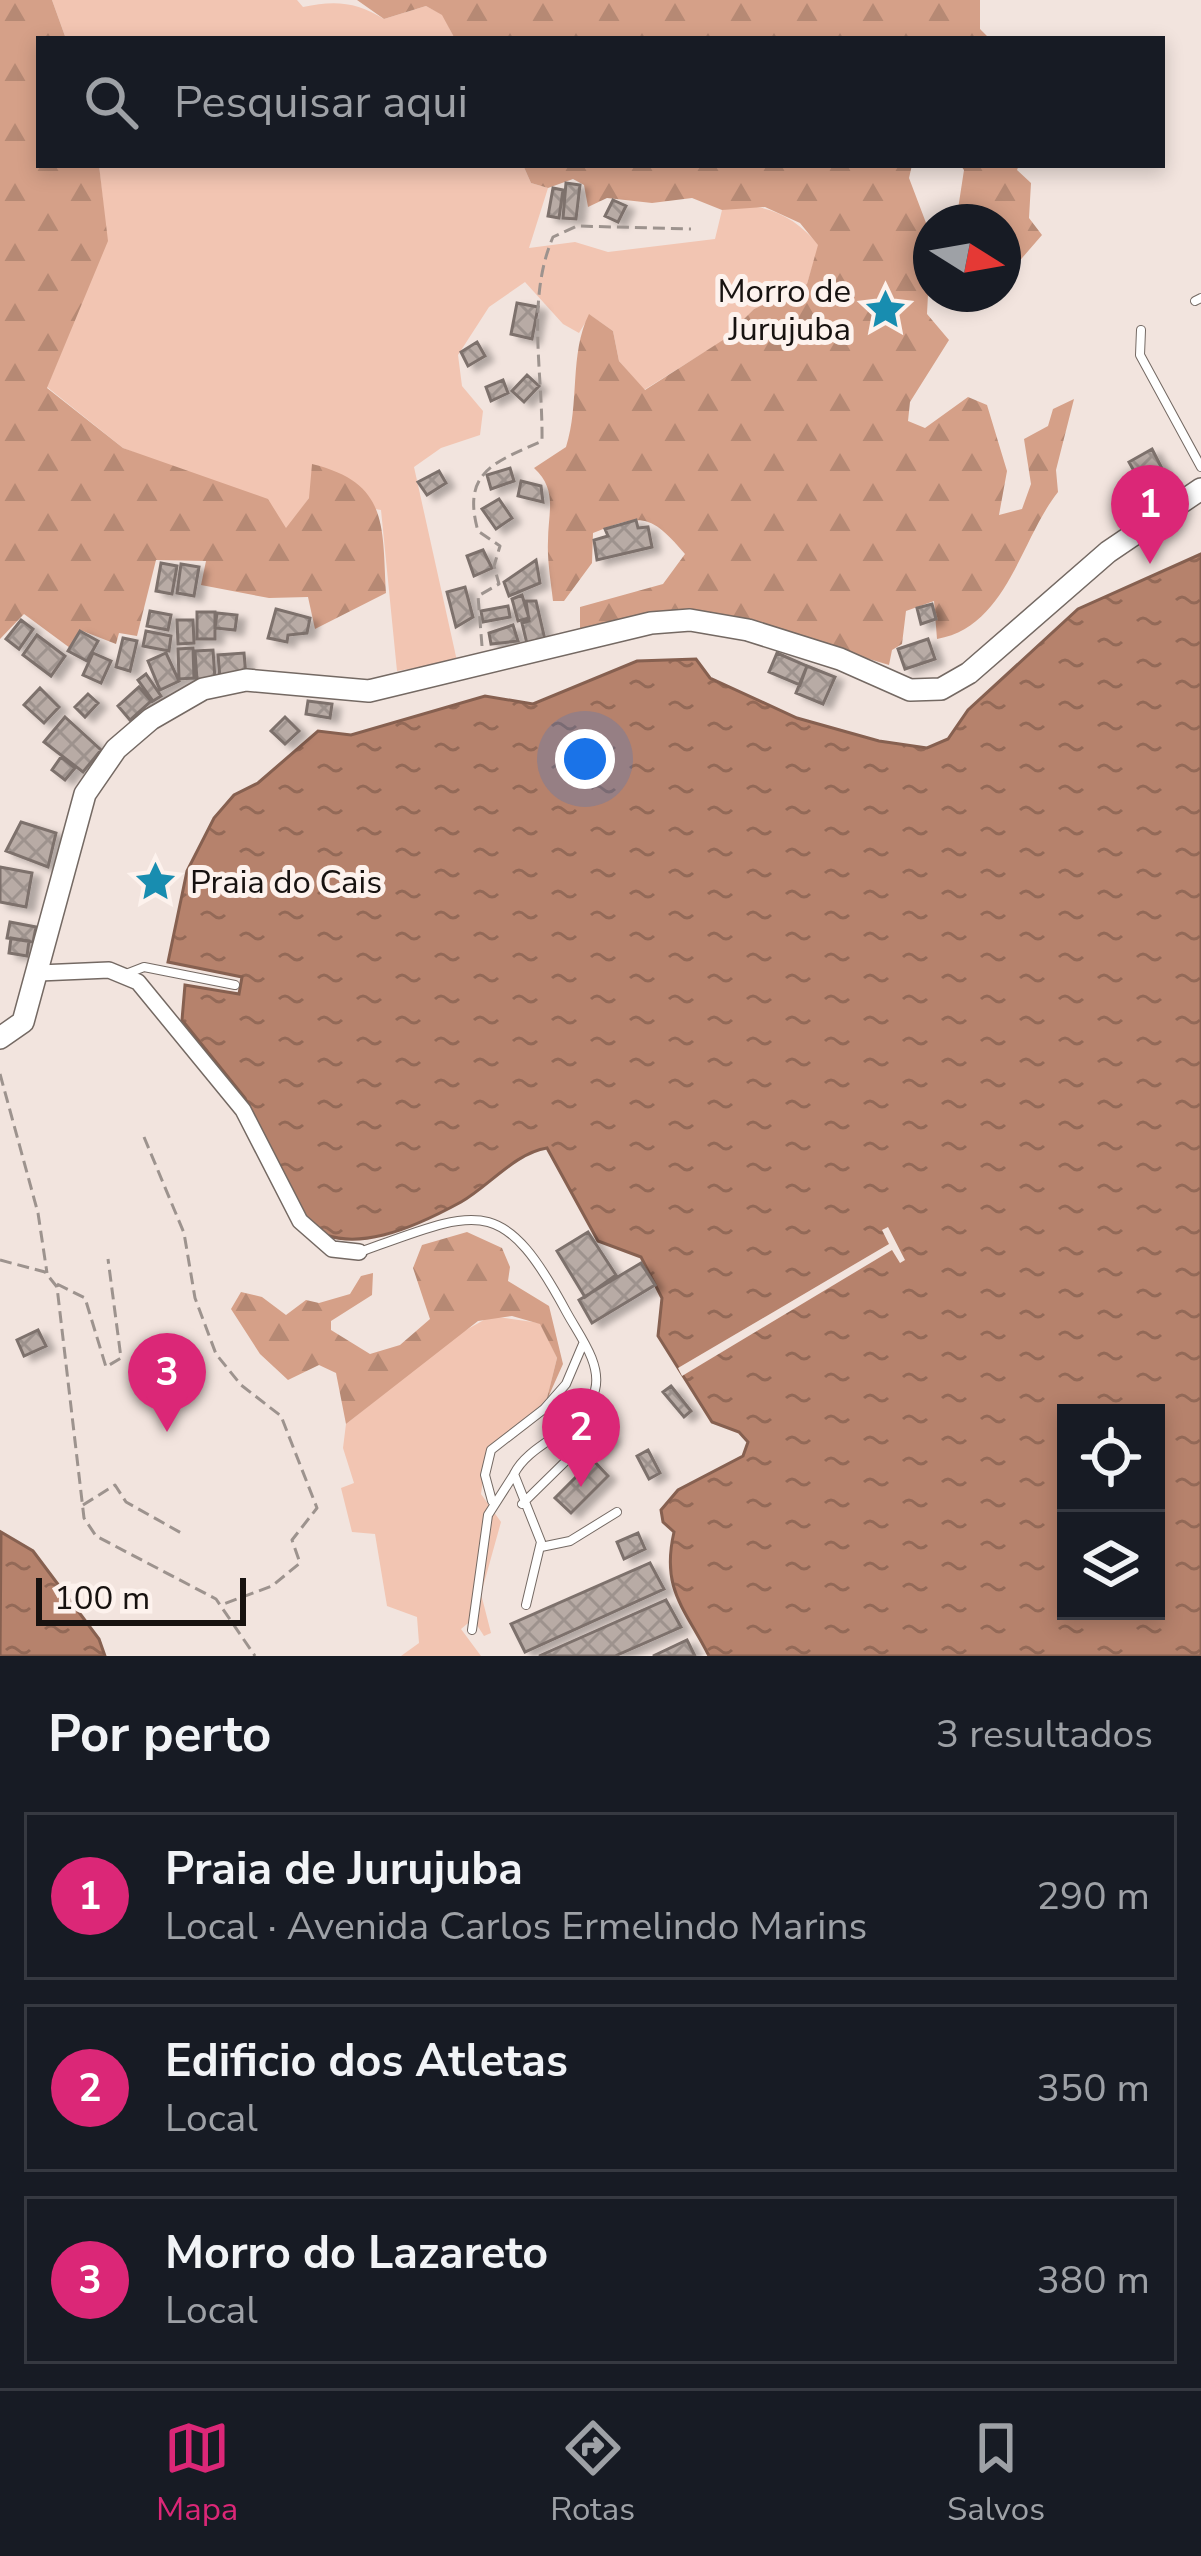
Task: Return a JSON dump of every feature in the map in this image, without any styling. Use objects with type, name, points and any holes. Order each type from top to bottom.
[{"type":"street","points":[[0,1038],[23,1022],[85,794],[116,748],[151,719],[203,689],[246,680],[370,691],[651,623],[690,620],[814,650],[910,690],[941,689],[969,673],[1144,524],[1201,489]]},
{"type":"street","points":[[39,973],[100,969],[127,974],[145,988],[165,1021],[243,1111],[299,1221],[332,1249],[358,1252]]},
{"type":"lane","points":[[1141,330],[1141,355],[1201,466]]},
{"type":"lane","points":[[127,974],[144,967],[235,985]]},
{"type":"lane","points":[[358,1252],[451,1221],[508,1227],[532,1252],[583,1342],[597,1383],[589,1406],[514,1474],[492,1501]]},
{"type":"lane","points":[[472,1630],[492,1501],[485,1475],[490,1450],[544,1409],[566,1384],[583,1342]]},
{"type":"lane","points":[[522,1504],[574,1453]]},
{"type":"lane","points":[[514,1474],[541,1547],[526,1605]]},
{"type":"lane","points":[[541,1547],[570,1541],[617,1512]]},
{"type":"path","points":[[487,665],[476,609],[478,596],[499,584],[494,566],[500,546],[478,531],[472,496],[488,465],[542,440],[538,300],[541,266],[553,237],[577,226],[691,229]]},
{"type":"path","points":[[0,1073],[38,1213],[47,1274]]},
{"type":"path","points":[[144,1138],[184,1233],[195,1298],[216,1354],[241,1385],[280,1416],[317,1508],[292,1540],[300,1563],[272,1586],[220,1606]]},
{"type":"path","points":[[0,1260],[47,1274],[85,1298],[106,1366],[121,1358],[108,1259]]},
{"type":"path","points":[[55,1283],[82,1506],[96,1536],[184,1580],[220,1606],[255,1656]]},
{"type":"path","points":[[82,1506],[115,1485],[126,1502],[183,1534]]},
{"type":"shaded area","points":[[52,0],[297,0],[303,7],[355,6],[384,19],[426,6],[443,15],[454,36],[65,36]]},
{"type":"shaded area","points":[[99,168],[524,168],[531,183],[548,188],[529,248],[575,242],[608,252],[715,239],[722,210],[750,206],[788,218],[819,245],[807,284],[754,309],[724,340],[644,390],[619,361],[613,331],[590,315],[579,333],[563,324],[525,282],[489,307],[458,355],[462,386],[483,411],[480,435],[441,448],[414,467],[457,661],[397,671],[381,510],[309,498],[287,529],[181,471],[123,448],[47,387],[107,241]]},
{"type":"shaded area","points":[[491,1316],[540,1323],[557,1358],[546,1402],[528,1428],[496,1444],[485,1465],[481,1494],[501,1522],[481,1594],[491,1633],[484,1636],[473,1619],[461,1629],[481,1656],[401,1656],[419,1643],[417,1617],[387,1606],[375,1534],[352,1532],[341,1488],[354,1483],[343,1448],[346,1424],[457,1335]]},
{"type":"green space","points":[[0,0],[52,0],[65,36],[36,36],[36,168],[99,168],[108,241],[47,388],[123,448],[268,499],[286,528],[309,498],[312,464],[337,472],[368,495],[376,510],[386,593],[315,629],[308,597],[269,598],[201,585],[206,561],[156,560],[137,636],[119,633],[116,644],[80,630],[70,648],[24,614],[0,639]]},
{"type":"green space","points":[[357,0],[980,0],[980,29],[987,36],[453,36],[442,15],[426,6],[384,19]]},
{"type":"green space","points":[[524,168],[911,168],[909,178],[919,204],[913,204],[913,312],[927,312],[949,340],[910,402],[908,421],[925,428],[968,397],[987,405],[1007,471],[999,515],[1022,509],[1031,484],[1024,439],[1048,426],[1053,409],[1074,399],[1056,470],[1058,492],[1010,579],[980,618],[937,639],[934,601],[906,611],[902,644],[892,650],[889,665],[734,618],[580,638],[580,607],[663,584],[685,554],[663,531],[645,521],[593,533],[592,563],[564,601],[553,601],[549,493],[534,468],[566,447],[579,346],[589,314],[613,331],[619,361],[645,390],[723,340],[754,309],[807,284],[818,245],[800,223],[765,207],[722,210],[692,198],[652,203],[607,198],[588,207],[584,185],[573,179],[548,188],[531,183]]},
{"type":"green space","points":[[962,168],[1018,168],[1031,183],[1029,218],[1042,235],[1021,259],[1021,204],[959,204]]},
{"type":"green space","points":[[467,1232],[502,1248],[510,1267],[508,1281],[549,1306],[563,1364],[546,1402],[557,1358],[540,1324],[512,1316],[478,1321],[346,1424],[336,1373],[319,1365],[288,1380],[260,1354],[231,1309],[241,1292],[262,1297],[286,1315],[306,1300],[319,1303],[350,1294],[361,1276],[373,1273],[372,1295],[331,1321],[331,1330],[370,1354],[400,1345],[430,1319],[413,1268],[422,1245]]},
{"type":"water","points":[[1201,554],[1201,1656],[709,1656],[677,1597],[670,1569],[674,1532],[663,1522],[661,1510],[678,1490],[743,1456],[748,1442],[739,1432],[712,1422],[658,1336],[662,1298],[641,1257],[598,1241],[547,1148],[513,1163],[461,1202],[405,1229],[342,1239],[305,1223],[245,1098],[182,1020],[185,985],[239,994],[242,977],[168,962],[187,871],[214,818],[234,795],[258,783],[318,731],[351,735],[485,696],[533,704],[637,661],[696,659],[710,678],[797,718],[879,741],[927,748],[948,739],[968,710],[1078,609]]},
{"type":"water","points":[[1,1532],[33,1551],[99,1639],[105,1656],[0,1656]]},
{"type":"pier","points":[[888,1227],[905,1260],[900,1263],[892,1250],[682,1376],[678,1368],[889,1244],[882,1230]]},
{"type":"building","points":[[566,183],[580,185],[576,219],[563,218]]},
{"type":"building","points":[[553,188],[563,190],[559,218],[548,216]]},
{"type":"building","points":[[613,200],[626,206],[618,222],[605,216]]},
{"type":"building","points":[[517,303],[538,307],[532,339],[511,334]]},
{"type":"building","points":[[477,342],[485,356],[468,366],[461,352]]},
{"type":"building","points":[[527,375],[539,386],[524,402],[512,391]]},
{"type":"building","points":[[503,380],[508,393],[491,401],[486,387]]},
{"type":"building","points":[[1152,449],[1171,486],[1149,498],[1129,462]]},
{"type":"building","points":[[510,468],[514,481],[491,489],[487,475]]},
{"type":"building","points":[[439,471],[446,483],[427,495],[418,482]]},
{"type":"building","points":[[521,481],[541,486],[543,502],[518,496]]},
{"type":"building","points":[[499,499],[512,518],[496,529],[482,509]]},
{"type":"building","points":[[636,520],[638,528],[648,527],[652,547],[597,560],[594,540],[608,536],[605,529]]},
{"type":"building","points":[[483,550],[492,568],[474,576],[467,556]]},
{"type":"building","points":[[536,560],[540,583],[509,596],[504,582]]},
{"type":"building","points":[[161,563],[177,566],[172,594],[156,591]]},
{"type":"building","points":[[181,564],[199,567],[194,596],[177,593]]},
{"type":"building","points":[[465,587],[473,617],[456,627],[447,592]]},
{"type":"building","points":[[522,595],[529,618],[518,621],[512,599]]},
{"type":"building","points":[[526,601],[536,601],[546,644],[528,648],[522,623],[529,621]]},
{"type":"building","points":[[932,604],[936,619],[921,624],[917,608]]},
{"type":"building","points":[[508,606],[510,617],[483,622],[481,611]]},
{"type":"building","points":[[276,609],[310,618],[307,633],[288,635],[287,642],[268,638]]},
{"type":"building","points":[[150,611],[171,615],[168,630],[147,626]]},
{"type":"building","points":[[197,612],[215,612],[215,639],[197,639]]},
{"type":"building","points":[[217,613],[237,615],[235,630],[215,628]]},
{"type":"building","points":[[21,620],[33,629],[19,649],[6,639]]},
{"type":"building","points":[[177,620],[193,620],[194,643],[178,644]]},
{"type":"building","points":[[513,625],[518,641],[491,644],[489,633]]},
{"type":"building","points":[[80,631],[98,641],[87,661],[68,651]]},
{"type":"building","points":[[146,631],[171,636],[169,651],[143,646]]},
{"type":"building","points":[[37,635],[65,656],[51,676],[23,655]]},
{"type":"building","points":[[123,638],[137,641],[130,671],[116,667]]},
{"type":"building","points":[[928,639],[935,659],[905,669],[898,649]]},
{"type":"building","points":[[193,648],[194,678],[179,679],[178,649]]},
{"type":"building","points":[[213,650],[215,679],[197,680],[195,651]]},
{"type":"building","points":[[93,653],[111,661],[101,683],[83,675]]},
{"type":"building","points":[[166,653],[179,681],[160,690],[148,661]]},
{"type":"building","points":[[244,653],[246,676],[220,678],[218,655]]},
{"type":"building","points":[[777,653],[807,666],[800,685],[769,672]]},
{"type":"building","points":[[807,666],[835,677],[823,704],[796,693]]},
{"type":"building","points":[[146,674],[161,696],[153,701],[138,680]]},
{"type":"building","points":[[139,687],[151,701],[130,720],[118,706]]},
{"type":"building","points":[[40,688],[59,707],[44,723],[24,705]]},
{"type":"building","points":[[88,694],[98,703],[85,717],[75,707]]},
{"type":"building","points":[[308,701],[332,704],[330,718],[306,714]]},
{"type":"building","points":[[65,717],[101,750],[83,772],[44,742]]},
{"type":"building","points":[[285,717],[299,731],[285,744],[271,731]]},
{"type":"building","points":[[61,757],[75,768],[65,780],[52,770]]},
{"type":"building","points":[[21,822],[56,833],[48,867],[6,851]]},
{"type":"building","points":[[0,867],[32,873],[26,907],[0,902]]},
{"type":"building","points":[[10,922],[36,927],[33,942],[7,938]]},
{"type":"building","points":[[11,938],[29,941],[27,956],[9,953]]},
{"type":"building","points":[[588,1232],[616,1275],[585,1297],[557,1251]]},
{"type":"building","points":[[641,1263],[655,1285],[592,1323],[579,1300]]},
{"type":"building","points":[[38,1330],[46,1346],[24,1356],[17,1340]]},
{"type":"building","points":[[671,1386],[691,1411],[684,1417],[663,1392]]},
{"type":"building","points":[[591,1418],[611,1438],[593,1455],[574,1436]]},
{"type":"building","points":[[648,1450],[660,1473],[649,1479],[637,1456]]},
{"type":"building","points":[[593,1460],[608,1476],[571,1513],[555,1498]]},
{"type":"building","points":[[638,1533],[645,1549],[624,1559],[617,1542]]},
{"type":"building","points":[[650,1563],[664,1589],[525,1652],[511,1624]]},
{"type":"building","points":[[666,1600],[681,1627],[615,1656],[539,1656]]},
{"type":"building","points":[[687,1640],[695,1656],[653,1656]]},
{"type":"place","name":"Morro de Jurujuba","points":[[885,310]]},
{"type":"place","name":"Praia de Jurujuba","points":[[1150,564]]},
{"type":"place","name":"Praia do Cais","points":[[156,882]]},
{"type":"place","name":"Morro do Lazareto","points":[[167,1432]]},
{"type":"place","name":"Edificio dos Atletas","points":[[581,1487]]}]
